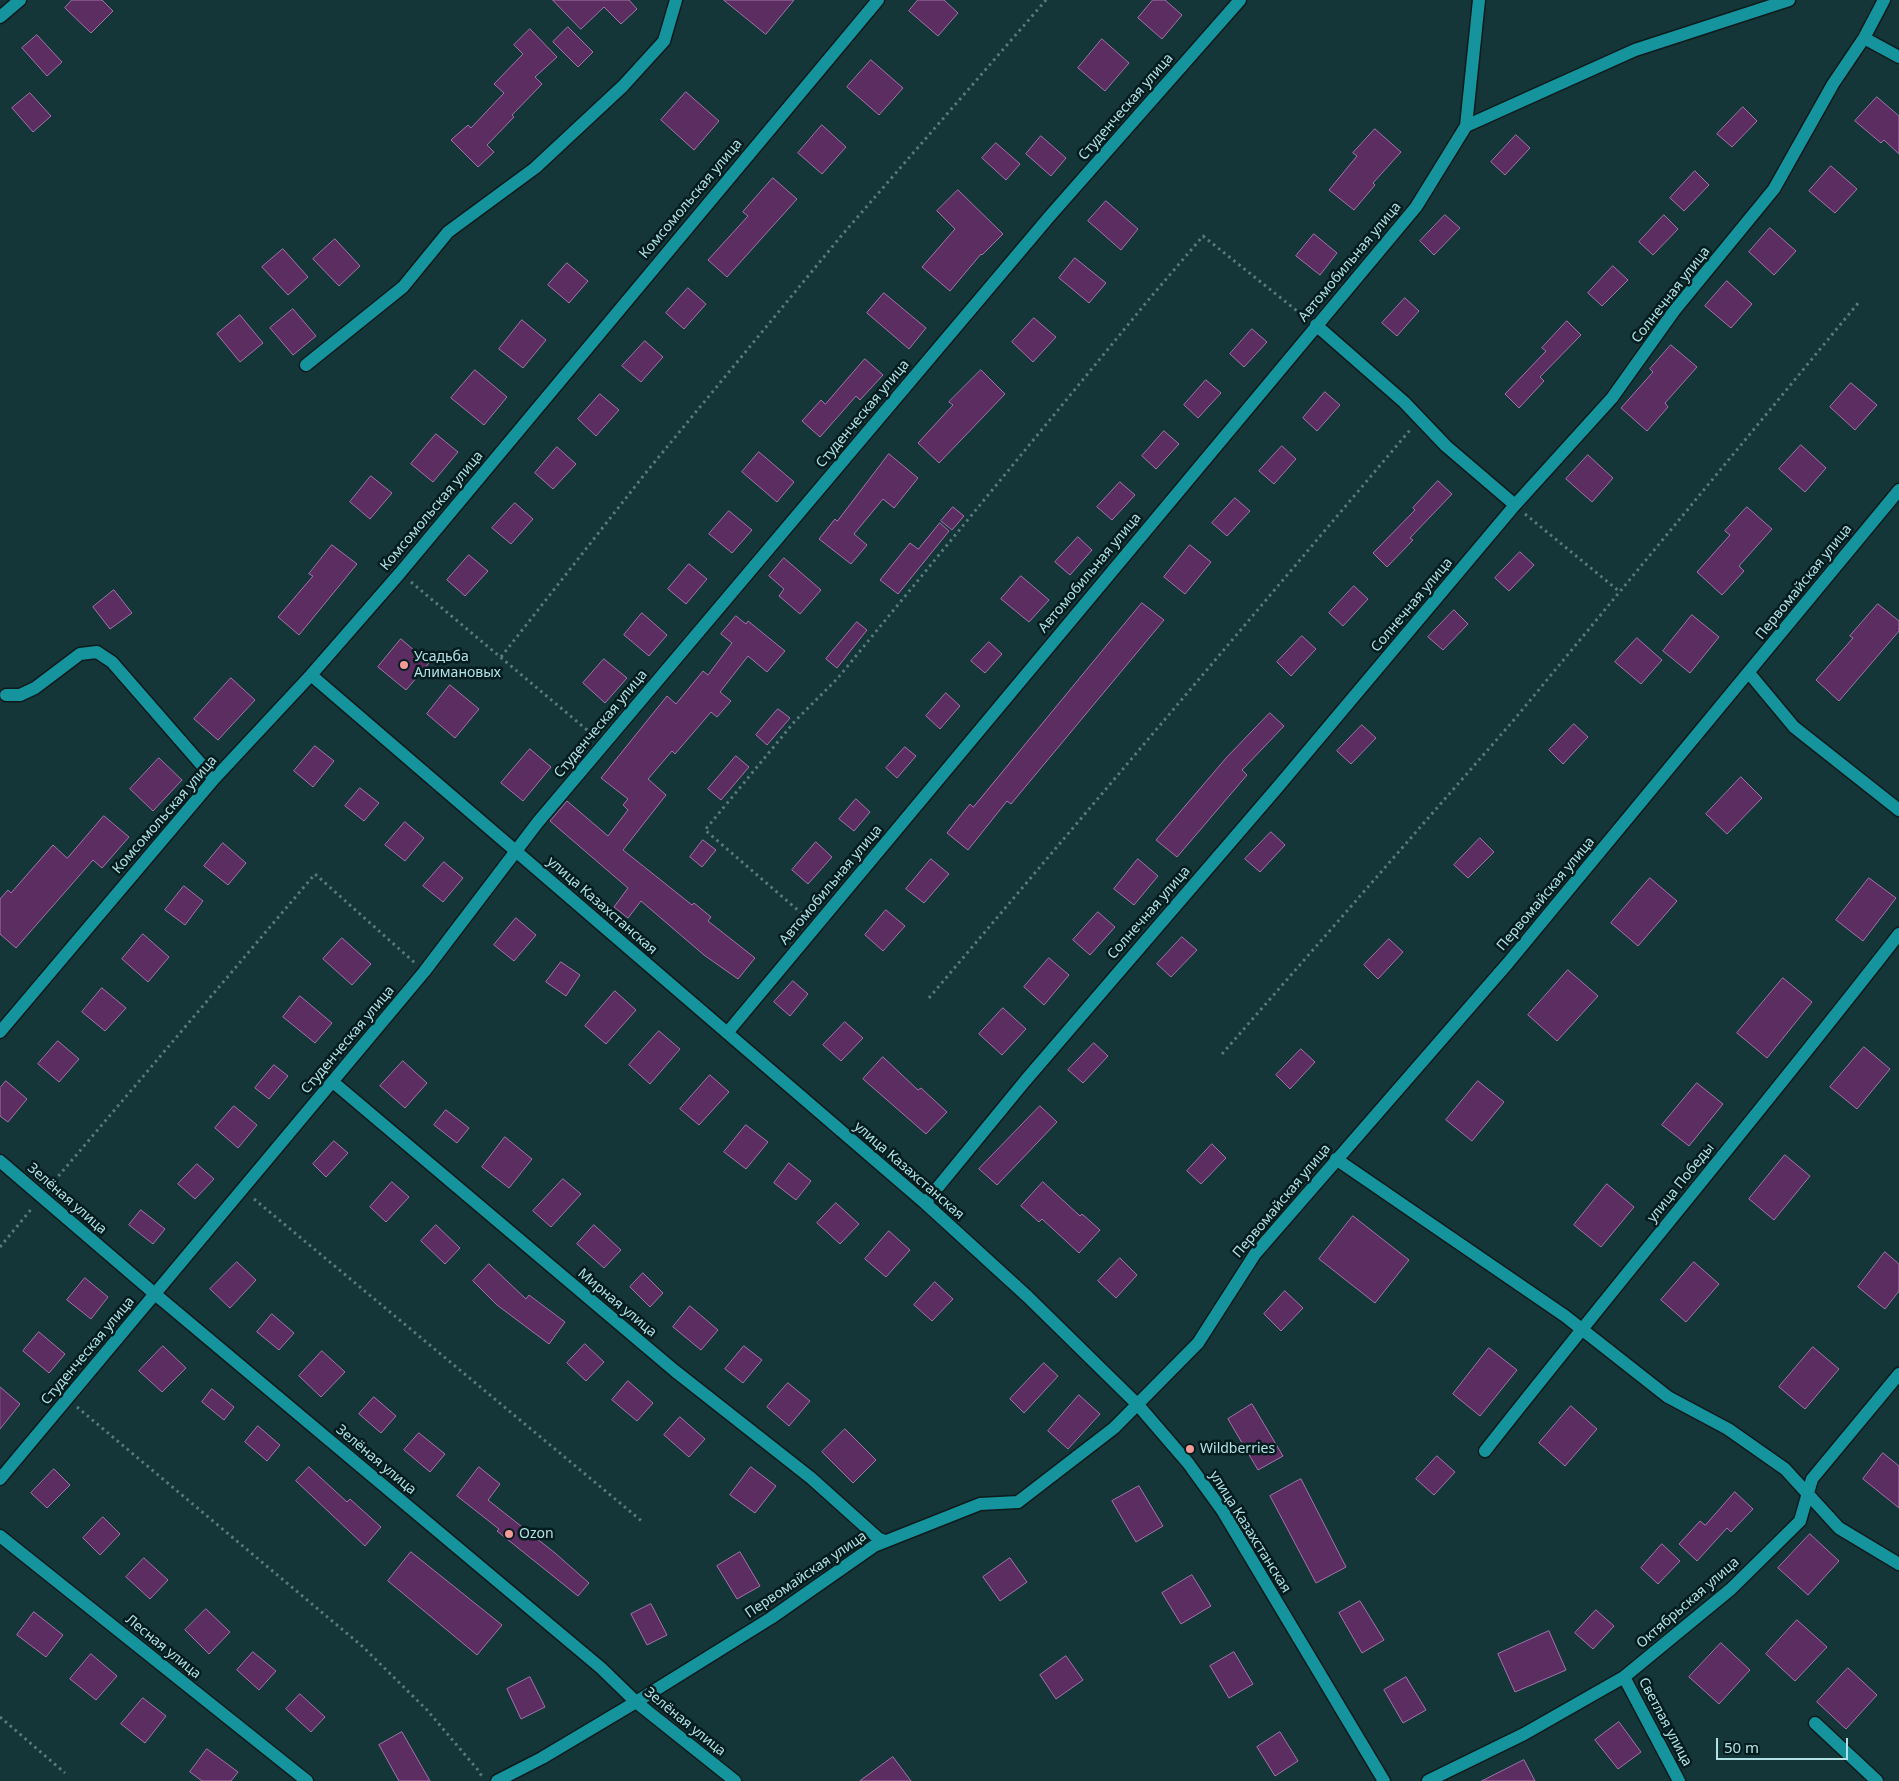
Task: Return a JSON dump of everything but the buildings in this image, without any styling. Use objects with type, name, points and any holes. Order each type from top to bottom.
[{"type":"street","points":[[0,17],[20,0]]},
{"type":"street","points":[[306,365],[403,287],[448,232],[535,168],[623,86],[664,41],[676,0]]},
{"type":"street","name":"Комсомольская улица","points":[[0,1032],[214,779],[310,675],[400,573],[878,0]]},
{"type":"street","name":"Студенческая улица","points":[[0,1479],[243,1191],[424,972],[516,852],[604,744],[1050,217],[1240,0]]},
{"type":"street","points":[[1479,0],[1466,126],[1636,50],[1789,0]]},
{"type":"street","name":"Солнечная улица","points":[[925,1203],[1025,1081],[1271,796],[1515,505],[1612,398],[1674,312],[1774,189],[1833,84],[1864,38],[1884,0]]},
{"type":"street","points":[[1864,38],[1899,57]]},
{"type":"street","name":"Автомобильная улица","points":[[727,1034],[1416,207],[1466,126]]},
{"type":"street","points":[[1316,325],[1404,402],[1446,446],[1515,505]]},
{"type":"street","name":"Первомайская улица","points":[[497,1781],[542,1758],[771,1618],[874,1546],[980,1504],[1018,1502],[1114,1428],[1198,1343],[1254,1254],[1508,963],[1899,490]]},
{"type":"street","points":[[2,695],[20,695],[34,688],[80,654],[98,652],[112,662],[214,779]]},
{"type":"street","points":[[1749,673],[1794,727],[1899,810]]},
{"type":"street","name":"улица Казахстанская","points":[[310,675],[925,1203],[1028,1297],[1138,1405],[1188,1463],[1222,1510],[1384,1781]]},
{"type":"street","name":"улица Победы","points":[[1486,1451],[1581,1329],[1785,1081],[1899,934]]},
{"type":"street","name":"Мирная улица","points":[[333,1082],[675,1370],[811,1478],[879,1539],[885,1541]]},
{"type":"street","points":[[1336,1159],[1463,1244],[1581,1329],[1668,1397],[1728,1429],[1785,1469],[1839,1528],[1899,1564]]},
{"type":"street","name":"Зелёная улица","points":[[0,1161],[155,1294],[601,1668],[636,1702],[735,1781]]},
{"type":"street","name":"Октябрьская улица","points":[[1428,1781],[1524,1734],[1624,1677],[1731,1589],[1800,1521],[1812,1479],[1899,1374]]},
{"type":"street","name":"Лесная улица","points":[[0,1536],[307,1781]]},
{"type":"street","name":"Светлая улица","points":[[1624,1677],[1679,1781]]},
{"type":"street","points":[[1815,1724],[1876,1781]]},
{"type":"path","points":[[501,657],[648,470],[836,242],[1046,0]]},
{"type":"path","points":[[816,926],[705,830],[795,721],[849,665],[1150,298],[1204,236],[1316,325]]},
{"type":"path","points":[[1222,1054],[1513,722],[1859,302]]},
{"type":"path","points":[[929,998],[1420,418]]},
{"type":"path","points":[[1515,505],[1620,592]]},
{"type":"path","points":[[400,573],[604,744]]},
{"type":"path","points":[[0,1248],[315,874],[424,972]]},
{"type":"path","points":[[243,1191],[644,1524]]},
{"type":"path","points":[[68,1400],[362,1646],[427,1710],[478,1770],[484,1781]]},
{"type":"path","points":[[0,1717],[65,1773]]},
{"type":"place","name":"Усадьба Алимановых","points":[[404,665]]},
{"type":"place","name":"Wildberries","points":[[1190,1449]]},
{"type":"place","name":"Ozon","points":[[509,1534]]}]
